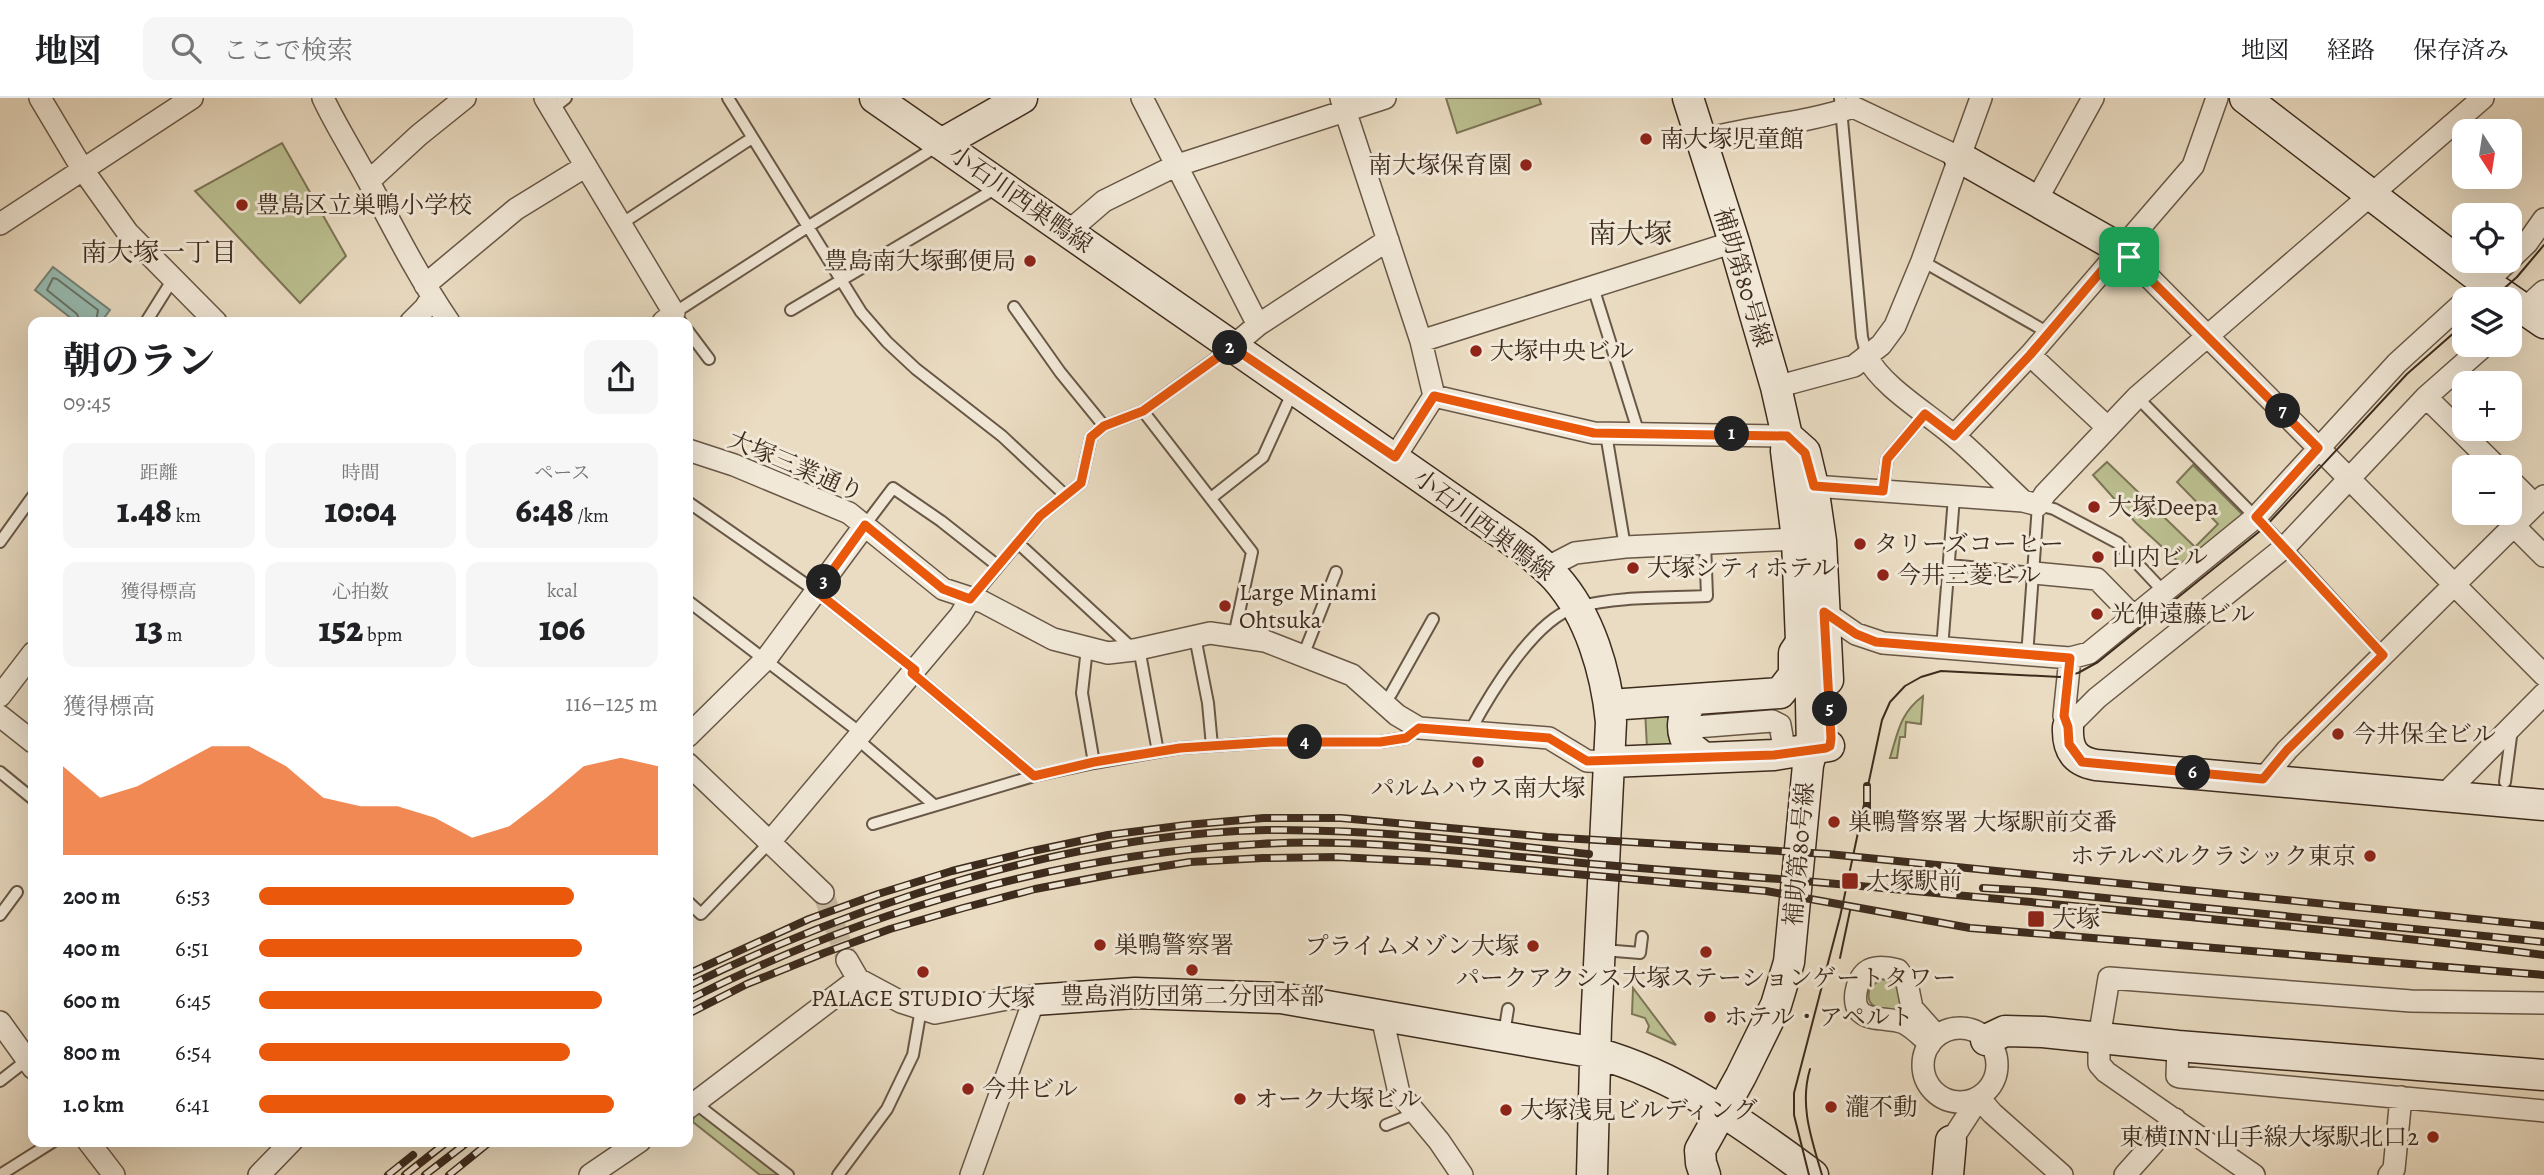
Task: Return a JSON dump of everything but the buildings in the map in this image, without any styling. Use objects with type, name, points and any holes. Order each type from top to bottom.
[{"type":"street","points":[[40,98],[83,170],[128,233],[211,317]]},
{"type":"street","points":[[0,224],[192,98]]},
{"type":"street","points":[[323,98],[405,251],[446,317]]},
{"type":"street","points":[[369,181],[465,98]]},
{"type":"street","name":"小石川西巣鴨線","points":[[875,98],[1524,549],[1558,580],[1576,607],[1598,657],[1610,705],[1612,738],[1600,950],[1592,1175]]},
{"type":"street","points":[[1142,98],[1258,325]]},
{"type":"street","points":[[1068,232],[1083,216],[1104,201],[1175,166],[1343,104],[1385,98]]},
{"type":"street","name":"補助第80号線","points":[[1688,98],[1734,242],[1776,387],[1787,436],[1786,452],[1797,539],[1801,642],[1810,654],[1813,710],[1812,750],[1808,765],[1788,962],[1776,1005],[1700,1150],[1706,1175]]},
{"type":"street","points":[[1776,387],[1854,366],[1881,345],[1895,326],[1922,261],[1981,98]]},
{"type":"street","points":[[2036,201],[2093,98]]},
{"type":"street","points":[[1954,436],[2030,355],[2047,332],[2193,166],[2217,98]]},
{"type":"street","points":[[2245,98],[2372,193],[2465,287]]},
{"type":"street","points":[[1814,486],[2030,503],[2045,494],[2137,397],[2483,98]]},
{"type":"street","points":[[941,144],[1020,99]]},
{"type":"street","points":[[554,102],[586,166],[672,317]]},
{"type":"street","points":[[1343,104],[1421,341],[1434,396],[1395,457]]},
{"type":"street","points":[[1702,140],[1841,104],[1853,107],[1959,157],[2120,249],[2544,675]]},
{"type":"street","points":[[416,317],[425,308],[429,291],[516,209],[586,166]]},
{"type":"street","points":[[2481,287],[2527,243],[2544,219]]},
{"type":"street","points":[[1232,347],[1258,325],[1388,240]]},
{"type":"street","points":[[1421,341],[1734,242]]},
{"type":"street","points":[[1824,612],[1856,634],[1876,642],[1942,649],[2028,646],[2070,658],[2089,653],[2256,517],[2397,363],[2452,314]]},
{"type":"street","points":[[2030,355],[2107,427]]},
{"type":"street","points":[[1867,357],[1873,368],[2030,503]]},
{"type":"street","points":[[2068,727],[2097,698],[2284,547],[2426,397],[2471,357]]},
{"type":"street","points":[[1419,728],[1549,738],[1587,761],[1610,762],[1774,755],[1830,746],[1831,738],[1821,541],[1814,486],[1805,453],[1787,436],[1594,433],[1434,396]]},
{"type":"street","points":[[2426,397],[2485,455]]},
{"type":"street","name":"大塚三業通り","points":[[693,452],[734,465],[849,513],[943,589],[984,602],[1053,639],[1108,653],[1210,633],[1265,641],[1352,674],[1382,703],[1419,728]]},
{"type":"street","points":[[2522,488],[2539,500],[2522,516]]},
{"type":"street","points":[[693,731],[766,659],[865,525]]},
{"type":"street","points":[[2263,779],[2287,750],[2513,525],[2544,556]]},
{"type":"street","points":[[1546,568],[1574,553],[1625,547],[1797,539]]},
{"type":"street","points":[[2034,573],[2097,579],[2134,617]]},
{"type":"street","points":[[769,843],[960,617],[970,599]]},
{"type":"street","points":[[1780,693],[1794,675],[1794,653],[1801,642]]},
{"type":"street","points":[[2070,658],[2064,716],[2069,744],[2082,762],[2544,805]]},
{"type":"street","points":[[0,696],[28,660]]},
{"type":"street","points":[[1610,705],[1780,693],[1795,694],[1805,699],[1813,710]]},
{"type":"street","points":[[2444,795],[2544,694]]},
{"type":"street","points":[[1694,699],[1684,710],[1683,727],[1690,747],[1703,757]]},
{"type":"street","points":[[0,716],[28,738]]},
{"type":"street","points":[[1683,727],[1772,721],[1780,725],[1783,742],[1774,755]]},
{"type":"street","points":[[693,769],[823,893]]},
{"type":"street","points":[[848,960],[858,979],[901,1002],[935,1013],[1012,998],[1034,1000],[1135,993],[1281,998],[1382,1017],[1506,1023],[1627,1062],[1658,1076],[1723,1110],[1805,1172]]},
{"type":"street","points":[[2254,1175],[2106,1072],[2099,1063],[2099,1038],[2109,978],[2411,1001],[2544,1003]]},
{"type":"street","points":[[693,1103],[858,979]]},
{"type":"street","points":[[971,1175],[1034,1000]]},
{"type":"street","points":[[1382,1017],[1399,1093],[1462,1175]]},
{"type":"street","points":[[0,1022],[28,1061]]},
{"type":"street","points":[[1948,1175],[1951,1141],[1945,1115],[1924,1071],[1924,1061],[1934,1040],[1951,1029],[1965,1028],[1978,1033],[1986,1040],[1993,1049],[1996,1065],[1992,1082],[1951,1141]]},
{"type":"street","points":[[1986,1040],[2005,1031],[2544,1074]]},
{"type":"street","points":[[2178,1046],[2177,1076],[2180,1077],[2544,1111]]},
{"type":"street","points":[[1931,1087],[1945,1100],[1957,1103],[1979,1098]]},
{"type":"street","points":[[2398,1173],[2401,1097]]},
{"type":"street","points":[[1979,1098],[1992,1113],[2062,1175]]},
{"type":"street","points":[[2125,1175],[2175,1119]]},
{"type":"street","points":[[93,1147],[114,1175]]},
{"type":"street","points":[[259,1175],[286,1147]]},
{"type":"street","points":[[590,1175],[631,1147]]},
{"type":"lane","points":[[728,98],[861,312],[887,342],[916,369],[1002,436],[1065,495]]},
{"type":"lane","points":[[1841,104],[1862,337],[1867,357]]},
{"type":"lane","points":[[621,224],[752,138]]},
{"type":"lane","points":[[676,317],[809,226],[941,144]]},
{"type":"lane","points":[[791,310],[1001,186]]},
{"type":"lane","points":[[1922,261],[2047,332]]},
{"type":"lane","points":[[149,317],[173,279]]},
{"type":"lane","points":[[1592,287],[1639,434]]},
{"type":"lane","points":[[1014,307],[1060,372],[1104,426]]},
{"type":"lane","points":[[693,338],[709,359]]},
{"type":"lane","points":[[970,599],[1040,516],[1081,483],[1091,437],[1104,426],[1143,411],[1232,347]]},
{"type":"lane","points":[[1211,498],[1263,457],[1294,388]]},
{"type":"lane","points":[[2137,397],[2256,517],[2383,655]]},
{"type":"lane","points":[[1143,411],[1252,552],[1234,636]]},
{"type":"lane","points":[[1883,491],[1887,459],[1925,414]]},
{"type":"lane","points":[[1606,433],[1625,547]]},
{"type":"lane","points":[[865,525],[893,488],[941,521],[998,566]]},
{"type":"lane","points":[[1942,649],[1954,497]]},
{"type":"lane","points":[[0,542],[28,503]]},
{"type":"lane","points":[[2028,646],[2034,573],[2030,503],[2054,509],[2118,543],[2164,592]]},
{"type":"lane","points":[[693,505],[817,592],[914,671],[1034,776]]},
{"type":"lane","points":[[1469,731],[1517,657],[1551,620],[1576,607],[1611,601],[1707,596],[1705,542]]},
{"type":"lane","points":[[1018,543],[1136,649],[1158,752]]},
{"type":"lane","points":[[1949,565],[2034,573]]},
{"type":"lane","points":[[1303,656],[1336,572]]},
{"type":"lane","points":[[693,605],[862,734],[863,744],[934,806]]},
{"type":"lane","points":[[1382,703],[1391,694],[1433,619]]},
{"type":"lane","points":[[1195,637],[1208,703],[1212,746]]},
{"type":"lane","points":[[1087,648],[1082,693],[1094,762]]},
{"type":"lane","points":[[2505,782],[2512,726]]},
{"type":"lane","points":[[873,824],[1034,776],[1094,762],[1212,746],[1273,742],[1380,742],[1406,738],[1419,728]]},
{"type":"lane","points":[[0,772],[28,796]]},
{"type":"lane","points":[[693,907],[701,914],[769,843]]},
{"type":"lane","points":[[0,915],[17,892]]},
{"type":"lane","points":[[1600,950],[1640,953],[1642,937]]},
{"type":"lane","points":[[838,1175],[887,1109],[914,1055],[921,1009]]},
{"type":"lane","points":[[0,1081],[28,1065]]},
{"type":"lane","points":[[693,1106],[788,1175]]},
{"type":"lane","points":[[1386,1125],[1416,1113]]},
{"type":"lane","points":[[0,1175],[44,1147]]},
{"type":"green space","points":[[1446,98],[1539,98],[1541,104],[1457,133]]},
{"type":"green space","points":[[282,143],[346,256],[300,303],[195,191]]},
{"type":"green space","points":[[2107,462],[2195,547],[2218,524],[2177,482],[2193,465],[2243,515],[2183,566],[2136,523],[2093,475]]},
{"type":"green space","points":[[1923,696],[1921,724],[1906,722],[1905,737],[1900,737],[1897,758],[1890,758],[1905,716]]},
{"type":"green space","points":[[1645,710],[1678,711],[1680,747],[1647,748]]},
{"type":"green space","points":[[1882,979],[1895,982],[1899,988],[1902,1009],[1899,1011],[1876,1007],[1869,1000],[1870,987]]},
{"type":"green space","points":[[1633,988],[1676,1045],[1647,1032],[1649,1026],[1645,1018],[1632,1014]]},
{"type":"green space","points":[[700,1112],[782,1175],[760,1175],[693,1122],[694,1115]]},
{"type":"water","points":[[53,267],[110,310],[105,317],[70,317],[35,290]]},
{"type":"tunnel","points":[[823,893],[847,960]]},
{"type":"tram line","points":[[2506,287],[2544,245]]},
{"type":"tram line","points":[[1809,1175],[1794,1115],[1794,1093],[1840,917],[1882,720],[1890,702],[1905,686],[1921,677],[1941,671],[2060,677],[2078,673],[2098,662],[2265,527],[2407,374],[2452,335]]},
{"type":"tram line","points":[[1840,958],[1851,906]]},
{"type":"tram line","points":[[1810,1069],[1806,1110],[1822,1175]]},
{"type":"railway","points":[[1867,786],[1867,812]]},
{"type":"railway","points":[[693,972],[809,919],[952,871],[1108,835],[1264,818],[1341,818],[1547,837],[1828,854],[2544,926]]},
{"type":"railway","points":[[693,984],[824,926],[896,900],[1044,859],[1119,844],[1193,834],[1307,830],[1428,837],[1589,854]]},
{"type":"railway","points":[[693,998],[824,939],[966,892],[1038,874],[1112,860],[1186,850],[1298,843],[1411,847],[1852,885],[2300,928],[2544,955]]},
{"type":"railway","points":[[693,1011],[747,984],[824,953],[890,929],[963,908],[1035,889],[1114,874],[1190,862],[1263,858],[1338,857],[1438,862],[1766,891],[1970,928],[2544,975]]},
{"type":"railway","points":[[1983,888],[2544,942]]},
{"type":"railway","points":[[405,1175],[440,1147]]},
{"type":"railway","points":[[425,1175],[461,1147]]},
{"type":"railway","points":[[449,1175],[484,1147]]},
{"type":"railway","points":[[388,1175],[413,1155]]},
{"type":"place","name":"南大塚児童館","points":[[1646,139]]},
{"type":"place","name":"南大塚保育園","points":[[1526,165]]},
{"type":"place","name":"豊島区立巣鴨小学校","points":[[242,205]]},
{"type":"place","name":"豊島南大塚郵便局","points":[[1030,261]]},
{"type":"place","name":"大塚中央ビル","points":[[1476,351]]},
{"type":"place","name":"大塚Deepa","points":[[2094,507]]},
{"type":"place","name":"タリーズコーヒー","points":[[1860,544]]},
{"type":"place","name":"山内ビル","points":[[2098,557]]},
{"type":"place","name":"大塚シティホテル","points":[[1633,568]]},
{"type":"place","name":"今井三菱ビル","points":[[1883,575]]},
{"type":"place","name":"Large Minami Ohtsuka","points":[[1225,606]]},
{"type":"place","name":"光伸遠藤ビル","points":[[2097,614]]},
{"type":"place","name":"今井保全ビル","points":[[2338,734]]},
{"type":"place","name":"パルムハウス南大塚","points":[[1478,762]]},
{"type":"place","name":"巣鴨警察署 大塚駅前交番","points":[[1834,822]]},
{"type":"place","name":"ホテルベルクラシック東京","points":[[2370,856]]},
{"type":"place","name":"大塚駅前","points":[[1850,881]]},
{"type":"place","name":"大塚","points":[[2036,919]]},
{"type":"place","name":"巣鴨警察署","points":[[1100,945]]},
{"type":"place","name":"プライムメゾン大塚","points":[[1533,946]]},
{"type":"place","name":"パークアクシス大塚ステーションゲートタワー","points":[[1706,952]]},
{"type":"place","name":"豊島消防団第二分団本部","points":[[1192,970]]},
{"type":"place","name":"PALACE STUDIO 大塚","points":[[923,972]]},
{"type":"place","name":"ホテル・アペルト","points":[[1710,1017]]},
{"type":"place","name":"今井ビル","points":[[968,1089]]},
{"type":"place","name":"オーク大塚ビル","points":[[1240,1099]]},
{"type":"place","name":"瀧不動","points":[[1831,1107]]},
{"type":"place","name":"大塚浅見ビルディング","points":[[1506,1110]]},
{"type":"place","name":"東横INN 山手線大塚駅北口2","points":[[2433,1137]]},
{"type":"district","name":"南大塚","points":[[1630,234]]},
{"type":"district","name":"南大塚一丁目","points":[[159,252]]},
{"type":"route","points":[[2120,249],[2129,257],[2318,448],[2256,517],[2383,655],[2287,750],[2263,779],[2082,762],[2069,744],[2064,716],[2070,658],[1876,642],[1848,630],[1824,612],[1831,738],[1830,746],[1826,748],[1774,755],[1587,761],[1549,738],[1419,728],[1406,738],[1380,742],[1273,742],[1180,748],[1094,762],[1034,776],[912,673],[915,670],[817,592],[865,525],[943,589],[970,599],[1040,516],[1081,483],[1091,437],[1104,426],[1143,411],[1232,347],[1395,457],[1434,396],[1594,433],[1787,436],[1805,453],[1814,486],[1883,491],[1887,459],[1925,414],[1954,436],[2030,355],[2120,249]]}]
